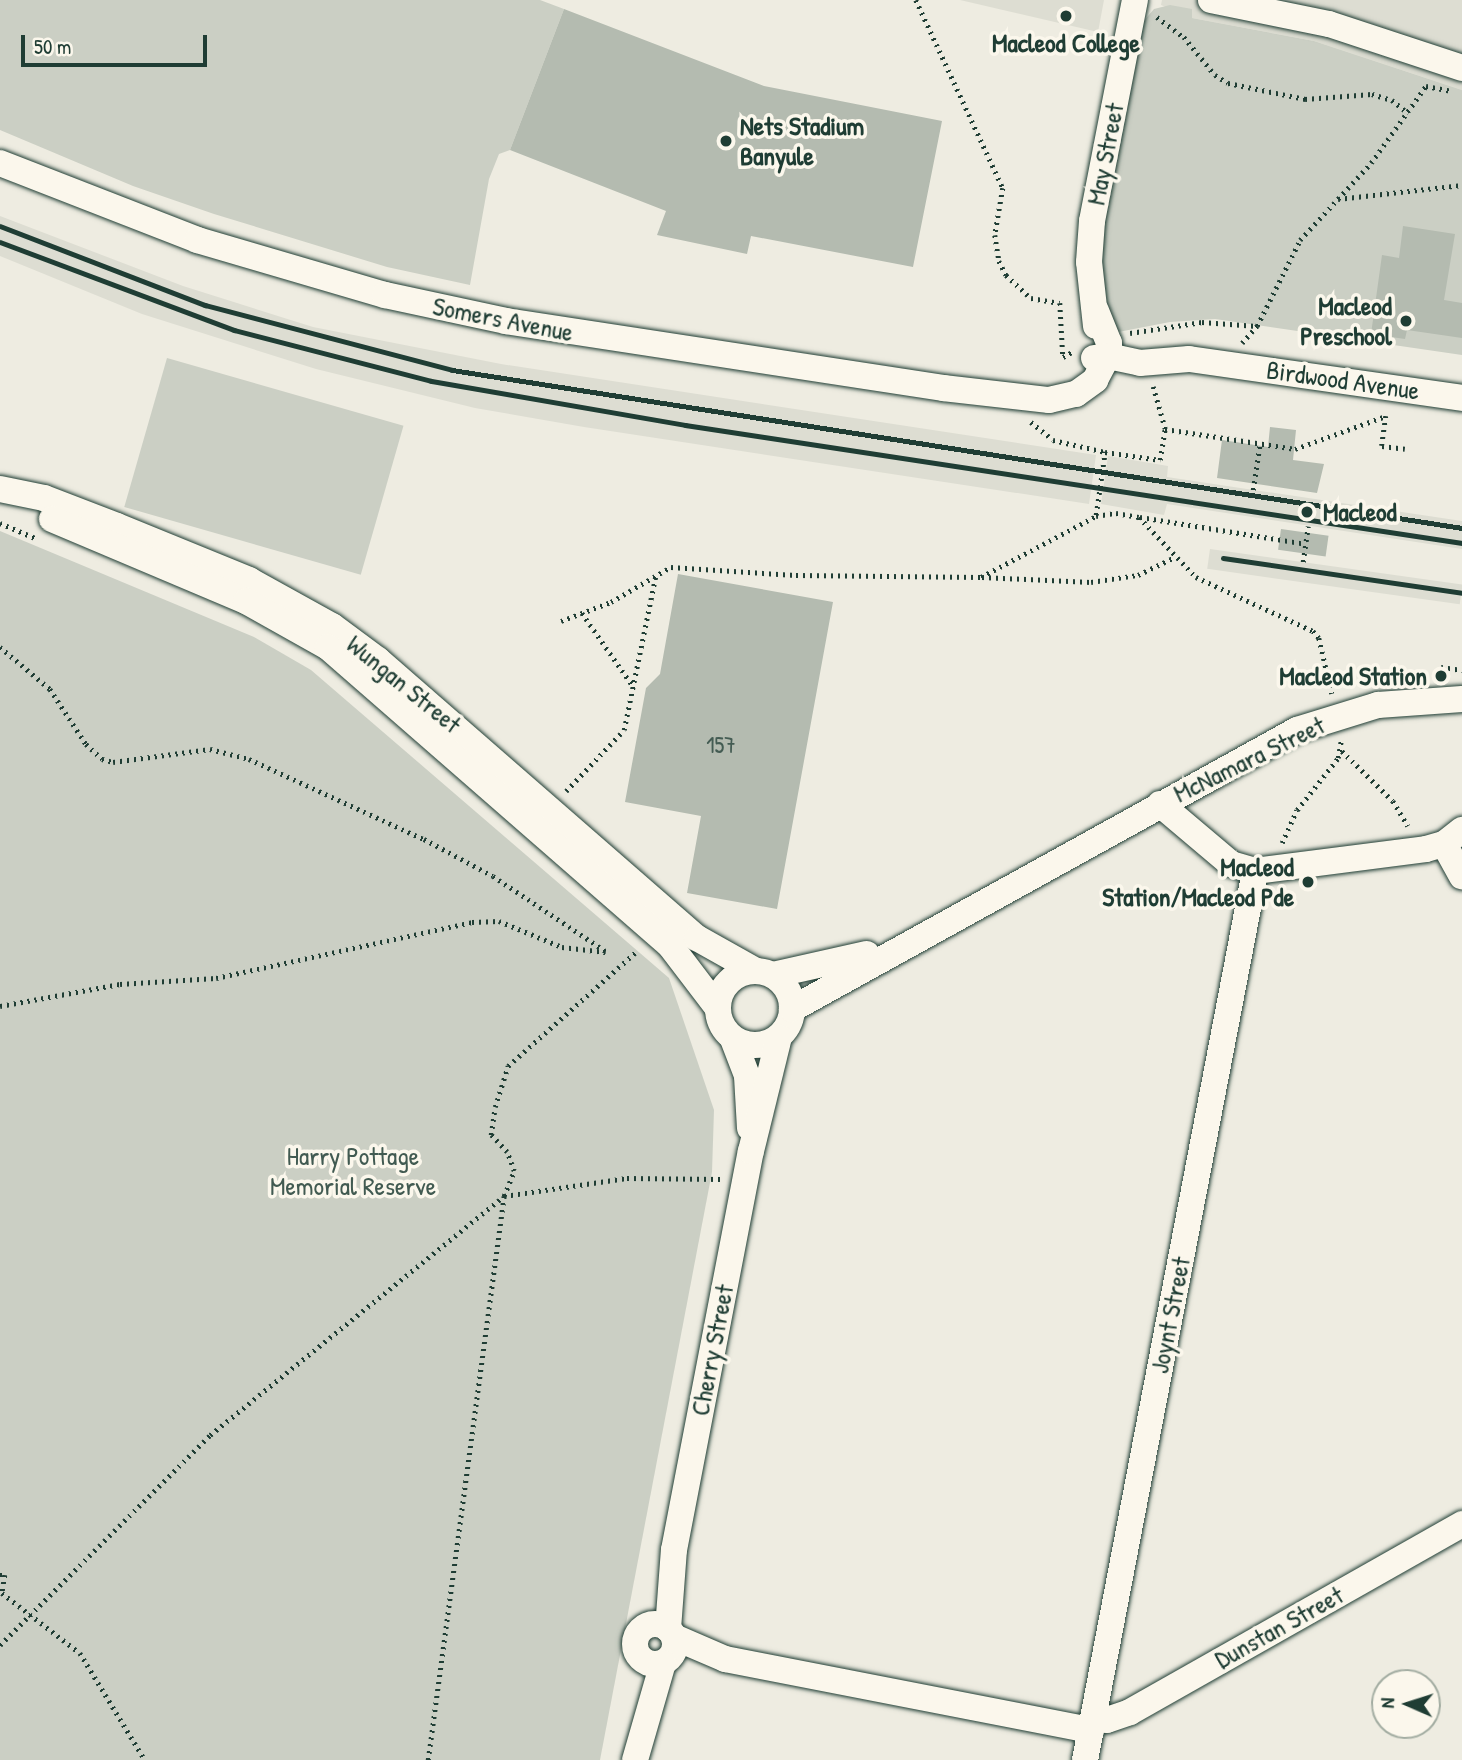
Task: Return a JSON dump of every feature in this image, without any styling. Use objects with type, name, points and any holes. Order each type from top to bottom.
[{"type":"street","name":"May Street","points":[[1102,351],[1089,262],[1092,221],[1135,0]]},
{"type":"street","points":[[1211,0],[1331,12],[1461,68]]},
{"type":"street","name":"Somers Avenue","points":[[0,163],[197,240],[303,274],[456,312],[718,355],[1026,397]]},
{"type":"street","name":"Birdwood Avenue","points":[[1102,351],[1140,363],[1189,359],[1462,398]]},
{"type":"street","name":"Birdwood Avenue","points":[[1102,351],[1151,378],[1223,364]]},
{"type":"street","points":[[1026,397],[1077,376],[1102,351]]},
{"type":"street","name":"Wungan Street","points":[[0,489],[44,498],[117,526],[293,603],[378,660],[697,938],[764,973]]},
{"type":"street","name":"Wungan Street","points":[[0,494],[246,601],[328,647],[364,674],[658,934],[695,973],[717,1007]]},
{"type":"street","name":"McNamara Street","points":[[792,1009],[1259,748],[1321,721],[1378,705],[1462,699]]},
{"type":"street","name":"McNamara Street","points":[[1160,804],[1231,864],[1265,871]]},
{"type":"street","points":[[1265,871],[1453,837],[1462,876]]},
{"type":"street","name":"Joynt Street","points":[[1085,1760],[1265,871]]},
{"type":"street","name":"McNamara Street","points":[[764,973],[836,964],[923,936]]},
{"type":"street","points":[[764,973],[788,990],[792,1009],[779,1037],[757,1046],[733,1039],[724,1031],[717,1007],[725,986],[764,973]]},
{"type":"street","name":"Cherry Street","points":[[636,1754],[663,1643],[674,1550],[745,1179],[779,1037]]},
{"type":"street","name":"Cherry Street","points":[[733,1039],[747,1076],[751,1151]]},
{"type":"street","name":"Dunstan Street","points":[[638,1656],[646,1663],[663,1643],[725,1659],[1092,1724],[1130,1712],[1462,1524]]},
{"type":"street","name":"Cherry Street","points":[[636,1754],[638,1656]]},
{"type":"path","points":[[916,0],[1003,188],[995,247],[1006,275],[1031,298],[1060,303],[1063,357],[1102,351],[1184,324],[1257,326]]},
{"type":"path","points":[[1156,17],[1184,37],[1215,75],[1228,83],[1305,99],[1372,94],[1392,100],[1408,113]]},
{"type":"path","points":[[1223,364],[1257,326],[1287,260],[1408,113],[1426,86],[1450,94],[1461,68]]},
{"type":"path","points":[[1338,199],[1462,185]]},
{"type":"path","points":[[1026,397],[1031,424],[1040,432],[1068,445],[1160,460],[1165,429],[1151,378]]},
{"type":"path","points":[[1165,429],[1295,449],[1386,416],[1382,446],[1405,449]]},
{"type":"path","points":[[1254,490],[1260,443]]},
{"type":"path","points":[[1096,516],[1105,452]]},
{"type":"path","points":[[981,577],[1105,512],[1306,544]]},
{"type":"path","points":[[1139,517],[1196,578],[1313,631],[1330,685]]},
{"type":"path","points":[[0,523],[48,543]]},
{"type":"path","points":[[1303,562],[1308,526]]},
{"type":"path","points":[[561,621],[611,602],[656,573],[671,567],[708,567],[796,575],[981,577],[1091,583],[1138,575],[1175,557]]},
{"type":"path","points":[[551,808],[624,730],[656,573]]},
{"type":"path","points":[[582,613],[633,686]]},
{"type":"path","points":[[0,647],[50,689],[86,744],[103,759],[113,762],[210,749],[249,759],[424,839],[494,876],[607,952],[562,947],[499,921],[472,922],[216,978],[120,984],[0,1006]]},
{"type":"path","points":[[1441,667],[1462,670]]},
{"type":"path","points":[[1341,741],[1342,751],[1393,801],[1413,835]]},
{"type":"path","points":[[1265,871],[1297,810],[1342,751]]},
{"type":"path","points":[[428,1760],[504,1196],[513,1171],[507,1152],[491,1135],[508,1066],[545,1029],[658,934]]},
{"type":"path","points":[[0,1644],[210,1435],[504,1196],[627,1178],[745,1179]]},
{"type":"path","points":[[0,1575],[5,1575],[2,1593],[80,1653],[145,1760]]},
{"type":"shaded area","name":"Macleod College","points":[[960,0],[1104,0],[1098,32]]},
{"type":"shaded area","points":[[1162,0],[1462,0],[1462,90],[1314,41],[1192,18],[1161,5]]},
{"type":"shaded area","points":[[0,216],[183,286],[313,327],[501,364],[1096,455],[1089,504],[475,408],[316,369],[142,314],[0,256]]},
{"type":"shaded area","points":[[1108,456],[1168,466],[1167,477],[1462,521],[1462,549],[1167,504],[1164,515],[1101,504]]},
{"type":"shaded area","points":[[1210,549],[1462,584],[1460,604],[1207,569]]},
{"type":"green space","points":[[0,0],[540,0],[564,9],[510,150],[499,154],[489,179],[470,285],[387,267],[214,214],[133,186],[0,130]]},
{"type":"green space","points":[[1170,5],[1192,9],[1192,18],[1314,41],[1462,90],[1462,355],[1215,319],[1170,322],[1113,333],[1102,272],[1102,232],[1143,22],[1154,9]]},
{"type":"green space","points":[[167,358],[403,426],[361,575],[124,507]]},
{"type":"green space","name":"Harry Pottage Memorial Reserve","points":[[0,531],[254,637],[311,670],[669,978],[714,1110],[712,1172],[600,1760],[0,1760]]},
{"type":"building","name":"Nets Stadium Banyule","points":[[564,9],[764,86],[942,121],[913,267],[751,236],[747,254],[657,235],[666,211],[510,150]]},
{"type":"building","points":[[1403,226],[1455,234],[1444,300],[1462,303],[1462,338],[1407,330],[1405,339],[1371,334],[1382,255],[1399,258]]},
{"type":"building","points":[[1270,427],[1296,430],[1293,460],[1324,464],[1317,493],[1217,478],[1222,440],[1268,447]]},
{"type":"building","points":[[1281,529],[1329,536],[1326,556],[1278,550]]},
{"type":"building","points":[[678,574],[833,602],[777,909],[687,893],[701,816],[625,802],[646,688],[660,674]]},
{"type":"railway","points":[[0,226],[205,305],[452,370],[1462,528]]},
{"type":"railway","points":[[0,242],[234,330],[431,381],[685,425],[1462,543]]},
{"type":"railway","points":[[1223,558],[1462,593]]},
{"type":"place","name":"Macleod College","points":[[1066,16]]},
{"type":"place","name":"Nets Stadium Banyule","points":[[726,141]]},
{"type":"place","name":"Macleod Preschool","points":[[1406,321]]},
{"type":"place","name":"Macleod","points":[[1307,512]]},
{"type":"place","name":"Macleod Station","points":[[1441,676]]},
{"type":"place","name":"Macleod Station/Macleod Pde","points":[[1308,882]]}]
